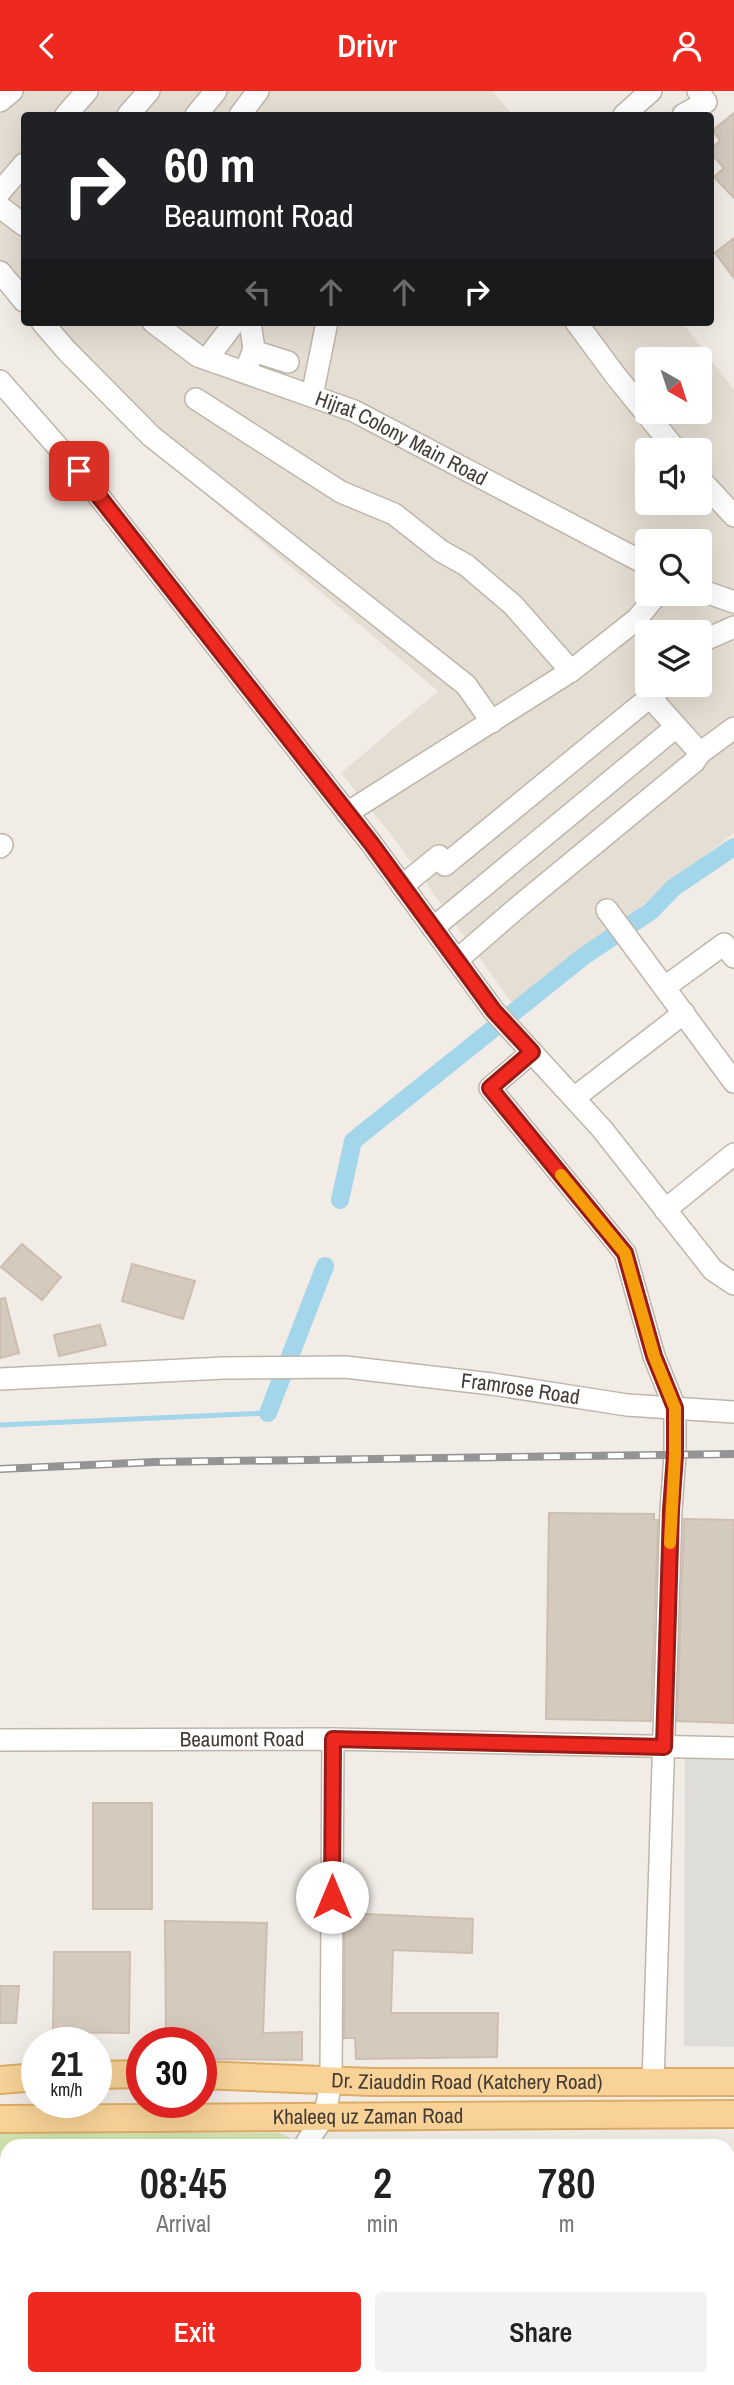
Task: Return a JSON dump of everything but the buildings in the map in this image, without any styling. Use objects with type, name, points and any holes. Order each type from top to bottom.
[{"type":"main road","name":"Dr. Ziauddin Road (Katchery Road)","points":[[217,2076],[331,2081],[734,2083]]},
{"type":"main road","points":[[0,2080],[21,2078]]},
{"type":"main road","name":"Khaleeq uz Zaman Road","points":[[0,2119],[325,2115],[734,2115]]},
{"type":"street","points":[[0,101],[12,91]]},
{"type":"street","points":[[69,112],[88,91]]},
{"type":"street","points":[[131,112],[149,91]]},
{"type":"street","points":[[198,112],[216,91]]},
{"type":"street","points":[[242,112],[258,91]]},
{"type":"street","points":[[688,112],[706,102],[698,91]]},
{"type":"street","points":[[627,112],[641,94]]},
{"type":"street","points":[[0,192],[21,168]]},
{"type":"street","points":[[0,207],[21,223]]},
{"type":"street","points":[[0,272],[21,297]]},
{"type":"street","points":[[46,326],[66,350],[151,436],[466,685],[492,722]]},
{"type":"street","points":[[207,359],[232,326]]},
{"type":"street","points":[[245,372],[253,351],[250,326]]},
{"type":"street","points":[[312,396],[326,326]]},
{"type":"street","points":[[579,326],[666,438]]},
{"type":"street","name":"Hijrat Colony Main Road","points":[[178,329],[198,356],[354,411],[635,558]]},
{"type":"street","points":[[253,351],[288,362]]},
{"type":"street","points":[[0,381],[79,471],[347,813],[494,1011],[602,1129],[713,1270],[734,1284]]},
{"type":"street","points":[[196,399],[341,492],[394,514],[442,551],[466,565],[513,605],[570,671]]},
{"type":"street","points":[[712,492],[734,516]]},
{"type":"street","points":[[712,594],[734,602]]},
{"type":"street","points":[[347,813],[570,671],[637,619],[648,606]]},
{"type":"street","points":[[712,637],[734,627]]},
{"type":"street","points":[[402,886],[439,856],[445,865],[647,697]]},
{"type":"street","points":[[658,697],[676,727],[700,754]]},
{"type":"street","points":[[433,928],[676,727]]},
{"type":"street","points":[[457,960],[734,728]]},
{"type":"street","points":[[607,910],[734,1082]]},
{"type":"street","points":[[665,987],[724,944],[734,957]]},
{"type":"street","points":[[574,1098],[684,1013]]},
{"type":"street","points":[[532,1052],[490,1088],[625,1253],[654,1356],[675,1408],[653,2083]]},
{"type":"street","points":[[665,1210],[734,1154]]},
{"type":"street","name":"Framrose Road","points":[[0,1379],[306,1367],[372,1370],[492,1384],[627,1405],[734,1412]]},
{"type":"street","points":[[309,2139],[325,2115],[331,2081],[333,1739]]},
{"type":"street","name":"Beaumont Road","points":[[0,1740],[333,1739],[734,1748]]},
{"type":"shaded area","points":[[0,91],[492,91],[510,112],[21,112],[21,310],[0,282]]},
{"type":"shaded area","points":[[34,326],[685,326],[701,347],[635,347],[635,424],[712,424],[712,361],[734,390],[734,833],[514,1006],[393,837],[341,773],[438,691],[153,450],[57,355]]},
{"type":"shaded area","points":[[685,1748],[734,1748],[734,2047],[684,2046]]},
{"type":"green space","points":[[0,2133],[279,2133],[290,2139],[0,2139]]},
{"type":"waterway","points":[[340,1200],[353,1141],[584,956],[651,911],[673,888],[734,847]]},
{"type":"waterway","points":[[268,1413],[325,1266]]},
{"type":"waterway","points":[[0,1425],[268,1413]]},
{"type":"railway","points":[[0,1469],[155,1462],[734,1454]]},
{"type":"slow traffic","points":[[561,1175],[625,1253],[654,1356],[675,1408],[670,1543]]},
{"type":"route","points":[[79,471],[371,843],[494,1011],[532,1052],[490,1088],[625,1253],[654,1356],[675,1408],[664,1747],[333,1739],[332,1897]]}]
